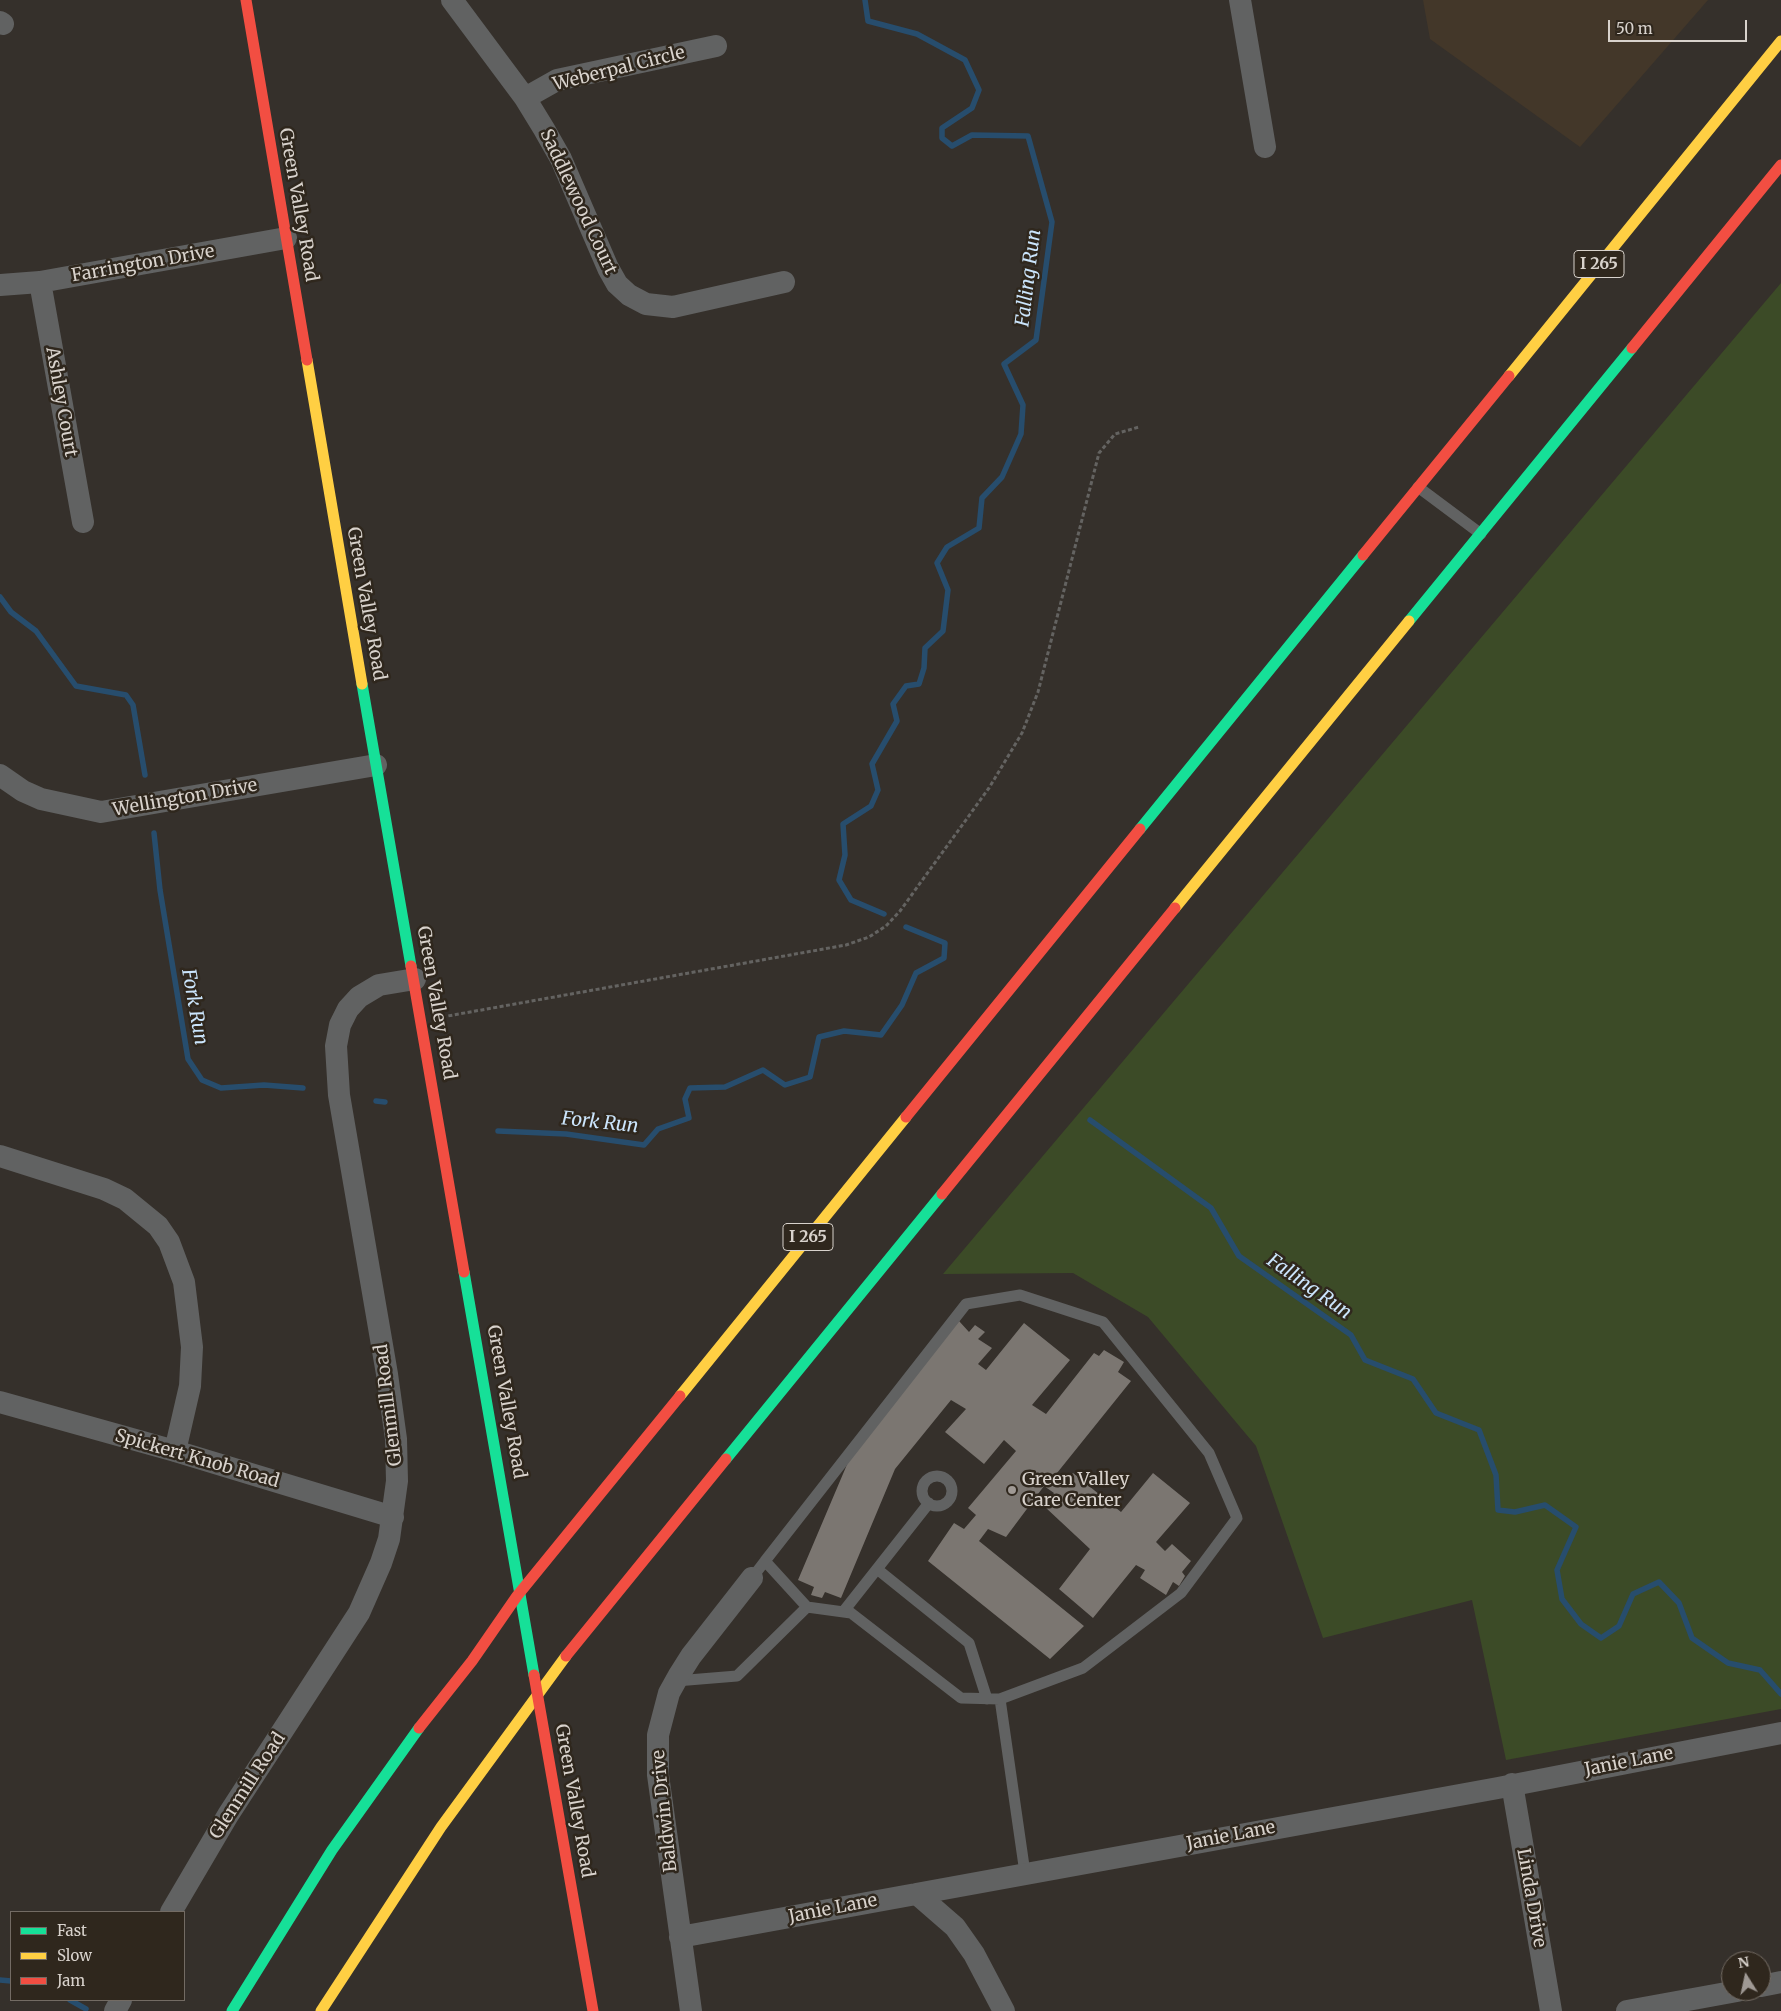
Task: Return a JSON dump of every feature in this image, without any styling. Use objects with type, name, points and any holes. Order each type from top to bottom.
[{"type":"main road","name":"Green Valley Road","points":[[246,0],[376,765],[415,979],[593,2011]]},
{"type":"main road","name":"I 265","points":[[232,2011],[332,1850],[423,1722],[472,1661],[517,1596],[1781,41]]},
{"type":"main road","points":[[321,2011],[441,1827],[570,1650],[1781,165]]},
{"type":"street","name":"Saddlewood Court","points":[[452,0],[525,98],[561,159],[616,284],[629,295],[646,304],[673,307],[784,282]]},
{"type":"street","points":[[1240,0],[1265,147]]},
{"type":"street","name":"Weberpal Circle","points":[[525,98],[557,80],[716,46]]},
{"type":"street","name":"Farrington Drive","points":[[0,284],[40,282],[286,238]]},
{"type":"street","name":"Ashley Court","points":[[40,282],[83,522]]},
{"type":"street","name":"Wellington Drive","points":[[0,775],[23,791],[41,800],[101,812],[376,765]]},
{"type":"street","name":"Glenmill Road","points":[[172,1911],[228,1815],[359,1613],[381,1563],[393,1517],[397,1481],[396,1439],[387,1374],[339,1095],[336,1046],[344,1017],[348,1009],[359,997],[379,985],[415,979]]},
{"type":"street","points":[[0,1156],[104,1189],[125,1199],[158,1226],[169,1242],[184,1282],[192,1347],[190,1386],[175,1451]]},
{"type":"street","name":"Spickert Knob Road","points":[[0,1402],[175,1451],[393,1517]]},
{"type":"street","name":"Baldwin Drive","points":[[691,2011],[657,1755],[662,1714],[676,1681],[691,1656],[758,1570]]},
{"type":"street","name":"Janie Lane","points":[[680,1937],[1781,1733]]},
{"type":"street","name":"Linda Drive","points":[[1512,1784],[1551,2011]]},
{"type":"street","points":[[918,1894],[955,1927],[974,1954],[1004,2011]]},
{"type":"street","points":[[1627,2011],[1721,1994]]},
{"type":"lane","points":[[1418,487],[1481,534]]},
{"type":"lane","points":[[1020,1295],[1103,1322],[1209,1453],[1237,1518],[1181,1594],[1083,1668],[1000,1700],[961,1698],[851,1614],[807,1607],[758,1570],[966,1304],[1020,1295]]},
{"type":"lane","points":[[843,1612],[929,1503]]},
{"type":"lane","points":[[876,1569],[969,1643],[987,1699]]},
{"type":"lane","points":[[676,1681],[737,1676],[807,1607]]},
{"type":"lane","points":[[1000,1700],[1025,1874]]},
{"type":"path","points":[[422,1020],[846,945],[869,937],[886,926],[900,911],[989,788],[1022,733],[1038,692],[1099,453],[1115,434],[1139,427]]},
{"type":"shaded area","points":[[1423,0],[1708,0],[1580,147],[1430,39]]},
{"type":"green space","points":[[1781,283],[1781,1709],[1506,1760],[1472,1600],[1323,1638],[1256,1446],[1148,1317],[1073,1273],[943,1274]]},
{"type":"building","name":"Green Valley Care Center","points":[[959,1321],[969,1332],[975,1325],[985,1332],[978,1339],[992,1348],[978,1364],[986,1370],[1024,1323],[1070,1360],[1032,1405],[1046,1414],[1094,1353],[1099,1356],[1104,1350],[1124,1362],[1118,1372],[1131,1381],[1053,1478],[1063,1484],[1073,1473],[1121,1512],[1153,1473],[1190,1503],[1156,1542],[1165,1551],[1172,1544],[1191,1561],[1182,1572],[1185,1576],[1179,1586],[1173,1582],[1166,1595],[1140,1578],[1145,1570],[1136,1565],[1093,1618],[1059,1589],[1090,1549],[1045,1507],[1054,1493],[1044,1486],[1006,1537],[988,1529],[979,1541],[1084,1626],[1050,1659],[928,1561],[954,1523],[964,1529],[976,1515],[968,1508],[1016,1451],[1004,1440],[984,1464],[945,1432],[966,1409],[951,1400],[895,1469],[841,1598],[825,1592],[822,1598],[811,1595],[814,1587],[798,1580],[854,1448]]},
{"type":"waterway","name":"Falling Run","points":[[865,0],[868,21],[917,34],[965,60],[979,90],[972,108],[942,128],[942,138],[952,146],[972,135],[1028,136],[1052,222],[1036,340],[1004,364],[1023,405],[1021,434],[1002,477],[982,498],[979,528],[947,547],[937,563],[948,590],[943,631],[925,648],[924,668],[919,684],[906,686],[893,704],[897,721],[872,764],[878,790],[871,806],[843,824],[845,855],[839,880],[851,900],[884,914]]},
{"type":"waterway","name":"Fork Run","points":[[0,597],[11,612],[36,631],[76,686],[126,695],[133,705],[145,775]]},
{"type":"waterway","name":"Fork Run","points":[[154,833],[160,890],[188,1059],[202,1080],[221,1088],[264,1085],[303,1088]]},
{"type":"waterway","name":"Fork Run","points":[[498,1131],[566,1134],[644,1145],[658,1129],[689,1118],[685,1099],[690,1088],[725,1087],[763,1070],[785,1085],[810,1077],[819,1037],[844,1031],[881,1035],[902,1005],[916,973],[944,958],[945,943],[906,927]]},
{"type":"waterway","name":"Fork Run","points":[[376,1101],[385,1102]]},
{"type":"waterway","name":"Falling Run","points":[[1090,1120],[1211,1208],[1239,1256],[1351,1335],[1365,1360],[1413,1379],[1436,1413],[1479,1430],[1496,1475],[1498,1510],[1515,1512],[1545,1505],[1576,1527],[1557,1570],[1562,1599],[1581,1624],[1601,1638],[1619,1626],[1633,1594],[1659,1582],[1679,1603],[1692,1638],[1728,1663],[1760,1670],[1781,1694]]},
{"type":"waterway","points":[[0,1980],[10,1981]]},
{"type":"waterway","points":[[72,2001],[86,2009]]},
{"type":"traffic: fast","points":[[1409,621],[1632,348]]},
{"type":"traffic: fast","points":[[1140,829],[1363,555]]},
{"type":"traffic: fast","points":[[362,684],[411,966]]},
{"type":"traffic: fast","points":[[726,1459],[942,1194]]},
{"type":"traffic: fast","points":[[464,1272],[534,1675]]},
{"type":"traffic: fast","points":[[232,2011],[332,1850],[419,1728]]},
{"type":"traffic: slow","points":[[1509,376],[1781,41]]},
{"type":"traffic: slow","points":[[307,360],[362,684]]},
{"type":"traffic: slow","points":[[1175,908],[1409,621]]},
{"type":"traffic: slow","points":[[680,1396],[906,1117]]},
{"type":"traffic: slow","points":[[321,2011],[441,1827],[566,1656]]},
{"type":"traffic: jam","points":[[246,0],[307,360]]},
{"type":"traffic: jam","points":[[1632,348],[1781,165]]},
{"type":"traffic: jam","points":[[1363,555],[1509,376]]},
{"type":"traffic: jam","points":[[906,1117],[1140,829]]},
{"type":"traffic: jam","points":[[942,1194],[1175,908]]},
{"type":"traffic: jam","points":[[411,966],[464,1272]]},
{"type":"traffic: jam","points":[[419,1728],[472,1661],[517,1596],[680,1396]]},
{"type":"traffic: jam","points":[[566,1656],[726,1459]]},
{"type":"traffic: jam","points":[[534,1675],[593,2011]]},
{"type":"place","name":"Green Valley Care Center","points":[[1012,1490]]}]
